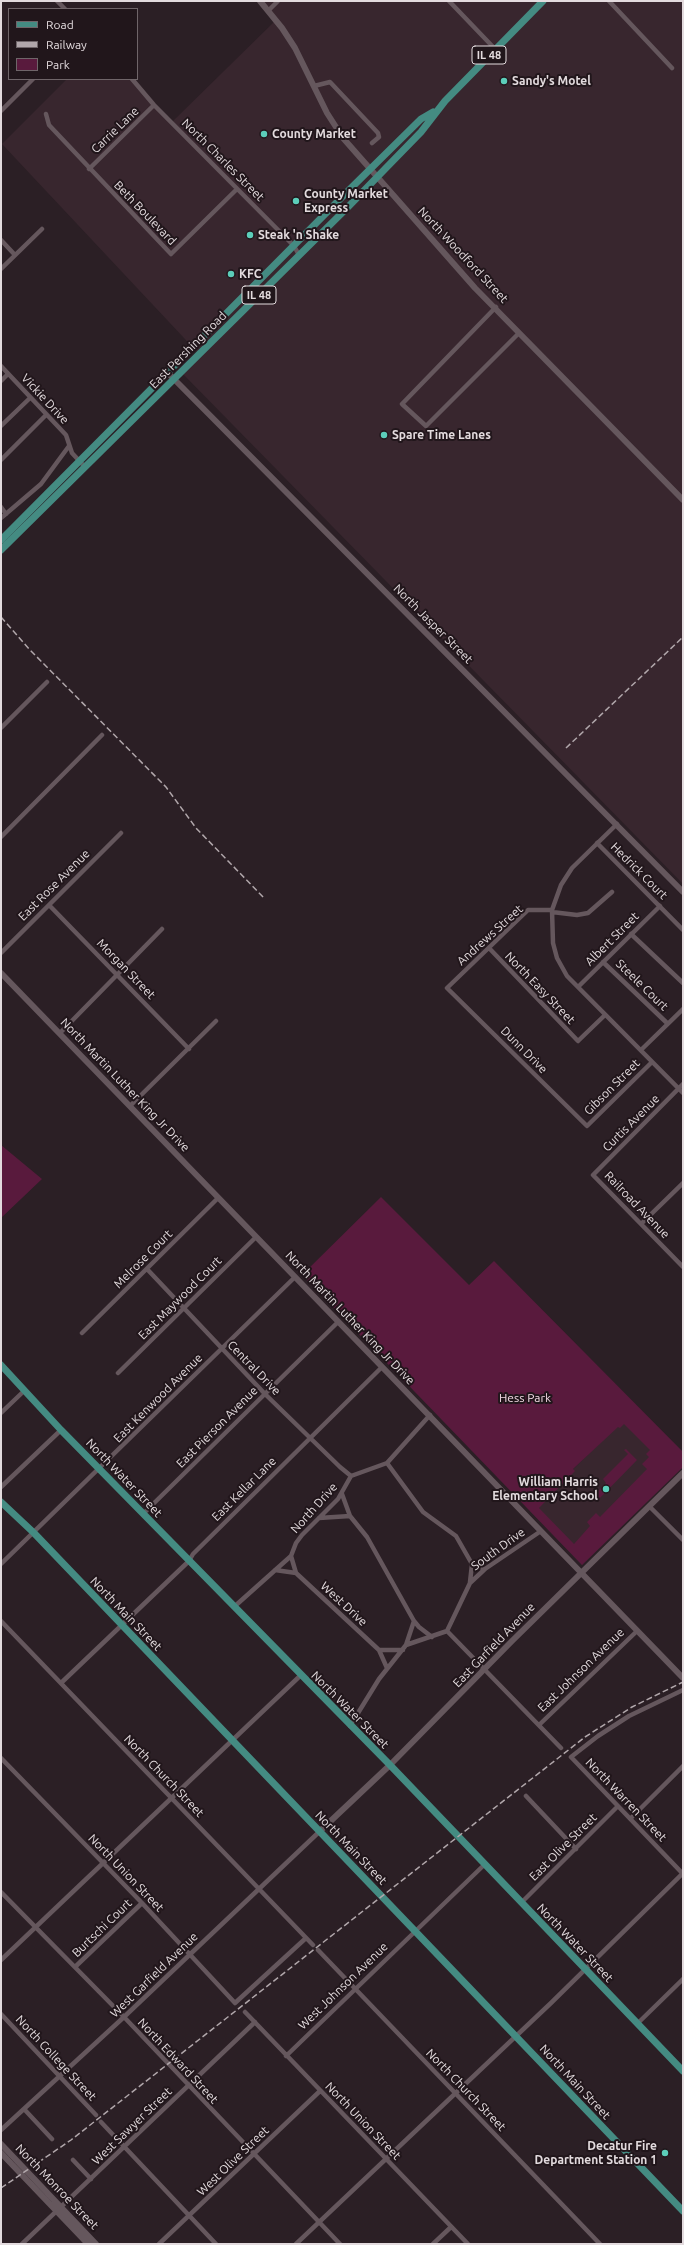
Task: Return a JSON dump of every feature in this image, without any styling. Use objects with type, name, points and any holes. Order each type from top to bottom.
[{"type":"main road","name":"East Pershing Road","points":[[1,550],[376,178],[421,132],[436,110],[543,1]]},
{"type":"main road","name":"East Pershing Road","points":[[1,540],[79,460],[421,119],[436,110]]},
{"type":"main road","name":"North Water Street","points":[[1,1365],[61,1430],[235,1606],[350,1726],[390,1765],[484,1865],[683,2071]]},
{"type":"main road","name":"North Main Street","points":[[1,1502],[34,1533],[683,2211]]},
{"type":"street","name":"North Woodford Street","points":[[260,1],[269,10],[296,48],[314,86],[342,138],[376,178],[427,233],[448,259],[683,500]]},
{"type":"street","points":[[269,10],[278,1]]},
{"type":"street","points":[[449,1],[495,49]]},
{"type":"street","points":[[609,1],[672,68]]},
{"type":"street","points":[[2,108],[32,80]]},
{"type":"street","name":"North Charles Street","points":[[133,80],[154,105],[294,246],[299,255]]},
{"type":"street","points":[[314,86],[330,82],[378,133],[378,137],[372,143]]},
{"type":"street","name":"Carrie Lane","points":[[89,169],[154,105]]},
{"type":"street","name":"Beth Boulevard","points":[[46,114],[49,125],[171,254],[237,189]]},
{"type":"street","points":[[1,269],[42,229]]},
{"type":"street","points":[[1,240],[15,255]]},
{"type":"street","points":[[496,307],[402,404],[426,426],[519,333]]},
{"type":"street","name":"Vickie Drive","points":[[1,366],[66,435],[69,446],[85,467]]},
{"type":"street","name":"North Jasper Street","points":[[168,372],[683,892]]},
{"type":"street","points":[[1,380],[8,374]]},
{"type":"street","points":[[1,426],[30,398]]},
{"type":"street","points":[[1,460],[46,415]]},
{"type":"street","points":[[1,518],[41,484],[69,446]]},
{"type":"street","points":[[1,507],[6,514]]},
{"type":"street","points":[[1,728],[47,682]]},
{"type":"street","points":[[1,837],[102,735]]},
{"type":"street","points":[[617,824],[572,868],[561,885],[552,911],[553,943],[556,958],[567,976],[683,1093]]},
{"type":"street","name":"East Rose Avenue","points":[[1,953],[122,833]]},
{"type":"street","name":"Hedrick Court","points":[[597,843],[683,930]]},
{"type":"street","name":"Andrews Street","points":[[447,988],[528,910],[552,911],[577,915],[588,913],[612,892]]},
{"type":"street","name":"Morgan Street","points":[[49,905],[189,1049]]},
{"type":"street","name":"Albert Street","points":[[578,987],[660,906]]},
{"type":"street","points":[[60,1033],[162,929]]},
{"type":"street","points":[[632,934],[683,983]]},
{"type":"street","name":"North Easy Street","points":[[489,948],[578,1041],[605,1015]]},
{"type":"street","name":"Steele Court","points":[[603,962],[667,1024]]},
{"type":"street","name":"North Martin Luther King Jr Drive","points":[[1,973],[683,1678]]},
{"type":"street","name":"Dunn Drive","points":[[447,988],[587,1126]]},
{"type":"street","points":[[640,1050],[683,1008]]},
{"type":"street","points":[[130,1106],[216,1021]]},
{"type":"street","name":"Gibson Street","points":[[587,1126],[652,1062]]},
{"type":"street","name":"Curtis Avenue","points":[[593,1175],[683,1084]]},
{"type":"street","name":"Railroad Avenue","points":[[593,1175],[683,1267]]},
{"type":"street","points":[[641,1224],[683,1183]]},
{"type":"street","name":"Melrose Court","points":[[82,1333],[218,1198]]},
{"type":"street","name":"East Maywood Court","points":[[118,1373],[256,1237]]},
{"type":"street","name":"Central Drive","points":[[147,1269],[265,1394],[310,1439],[351,1476]]},
{"type":"street","name":"East Kenwood Avenue","points":[[1,1564],[295,1277]]},
{"type":"street","name":"East Pierson Avenue","points":[[144,1514],[338,1322]]},
{"type":"street","name":"East Kellar Lane","points":[[60,1683],[189,1561],[193,1554],[382,1367]]},
{"type":"street","points":[[1,1413],[25,1390]]},
{"type":"street","name":"North Drive","points":[[235,1606],[291,1556],[296,1543],[342,1494],[351,1476],[387,1463],[430,1416]]},
{"type":"street","points":[[1,1487],[61,1430]]},
{"type":"street","points":[[387,1463],[423,1512],[456,1536],[472,1564],[470,1582]]},
{"type":"street","name":"East Garfield Avenue","points":[[319,1832],[390,1765],[683,1473]]},
{"type":"street","points":[[342,1494],[350,1516],[367,1537],[414,1621],[432,1637]]},
{"type":"street","points":[[650,1506],[683,1540]]},
{"type":"street","points":[[319,1518],[350,1516]]},
{"type":"street","name":"South Drive","points":[[447,1631],[470,1582],[485,1568],[541,1530]]},
{"type":"street","points":[[275,1570],[296,1573],[291,1556]]},
{"type":"street","points":[[472,1564],[485,1568]]},
{"type":"street","name":"West Drive","points":[[296,1573],[379,1650],[387,1668]]},
{"type":"street","name":"North Church Street","points":[[1,1621],[260,1888],[313,1945]]},
{"type":"street","points":[[350,1726],[387,1668],[403,1650],[414,1621]]},
{"type":"street","points":[[406,1645],[447,1631],[562,1748]]},
{"type":"street","name":"East Johnson Avenue","points":[[539,1725],[637,1631]]},
{"type":"street","points":[[379,1650],[403,1650]]},
{"type":"street","points":[[1,1960],[301,1675]]},
{"type":"street","name":"North Warren Street","points":[[683,1690],[629,1716],[598,1736],[571,1757],[683,1873]]},
{"type":"street","name":"North Union Street","points":[[1,1758],[142,1903],[235,2003],[306,1938]]},
{"type":"street","points":[[630,1818],[683,1766]]},
{"type":"street","points":[[526,1796],[576,1848]]},
{"type":"street","name":"East Olive Street","points":[[521,1903],[618,1806]]},
{"type":"street","name":"West Garfield Avenue","points":[[1,2130],[60,2077],[319,1832]]},
{"type":"street","points":[[415,1931],[484,1865]]},
{"type":"street","points":[[296,2244],[585,1969],[683,1873]]},
{"type":"street","name":"North Edward Street","points":[[1,1892],[124,2017],[253,2155],[340,2244]]},
{"type":"street","name":"Burtschi Court","points":[[75,1967],[142,1903]]},
{"type":"street","name":"West Johnson Avenue","points":[[286,2056],[354,1988],[415,1931]]},
{"type":"street","name":"North Church Street","points":[[318,1950],[456,2092],[600,2244]]},
{"type":"street","points":[[638,2023],[683,1979]]},
{"type":"street","name":"North Union Street","points":[[245,2012],[468,2244]]},
{"type":"street","name":"North College Street","points":[[1,2014],[96,2115]]},
{"type":"street","name":"West Sawyer Street","points":[[22,2244],[255,2022]]},
{"type":"street","name":"West Olive Street","points":[[159,2244],[320,2091]]},
{"type":"street","points":[[24,2110],[52,2139]]},
{"type":"street","points":[[101,2122],[216,2244]]},
{"type":"street","name":"North Monroe Street","points":[[1,2144],[88,2244]]},
{"type":"street","name":"North Monroe Street","points":[[1,2153],[96,2244]]},
{"type":"street","points":[[74,2160],[91,2179]]},
{"type":"street","points":[[433,2244],[451,2227]]},
{"type":"shaded area","points":[[260,1],[683,1],[683,884],[181,372],[199,354],[2,144],[66,80],[133,80],[172,122],[276,20]]},
{"type":"shaded area","name":"William Harris Elementary School","points":[[637,1407],[683,1452],[683,1467],[582,1565],[530,1511]]},
{"type":"green space","points":[[1,1145],[42,1179],[1,1218]]},
{"type":"green space","name":"Hess Park","points":[[381,1197],[469,1285],[494,1261],[683,1452],[683,1467],[582,1565],[302,1275]],"holes":[[[624,1424],[650,1450],[646,1454],[649,1457],[642,1464],[647,1469],[600,1517],[596,1513],[587,1522],[590,1526],[574,1544],[539,1508],[575,1471],[573,1469],[618,1427],[620,1428]]]},
{"type":"green space","points":[[626,1449],[637,1460],[598,1500],[594,1495],[606,1483],[603,1479],[628,1454],[624,1450]]},
{"type":"railway","points":[[1,617],[29,649],[166,787],[196,828],[265,899]]},
{"type":"railway","points":[[566,748],[683,637]]},
{"type":"railway","points":[[1,2188],[71,2140],[585,1737],[632,1707],[683,1682]]},
{"type":"place","name":"Sandy's Motel","points":[[504,81]]},
{"type":"place","name":"County Market","points":[[264,134]]},
{"type":"place","name":"County Market Express","points":[[296,201]]},
{"type":"place","name":"Steak 'n Shake","points":[[250,235]]},
{"type":"place","name":"KFC","points":[[231,274]]},
{"type":"place","name":"Spare Time Lanes","points":[[384,435]]},
{"type":"place","name":"William Harris Elementary School","points":[[606,1489]]},
{"type":"place","name":"Decatur Fire Department Station 1","points":[[665,2153]]}]
